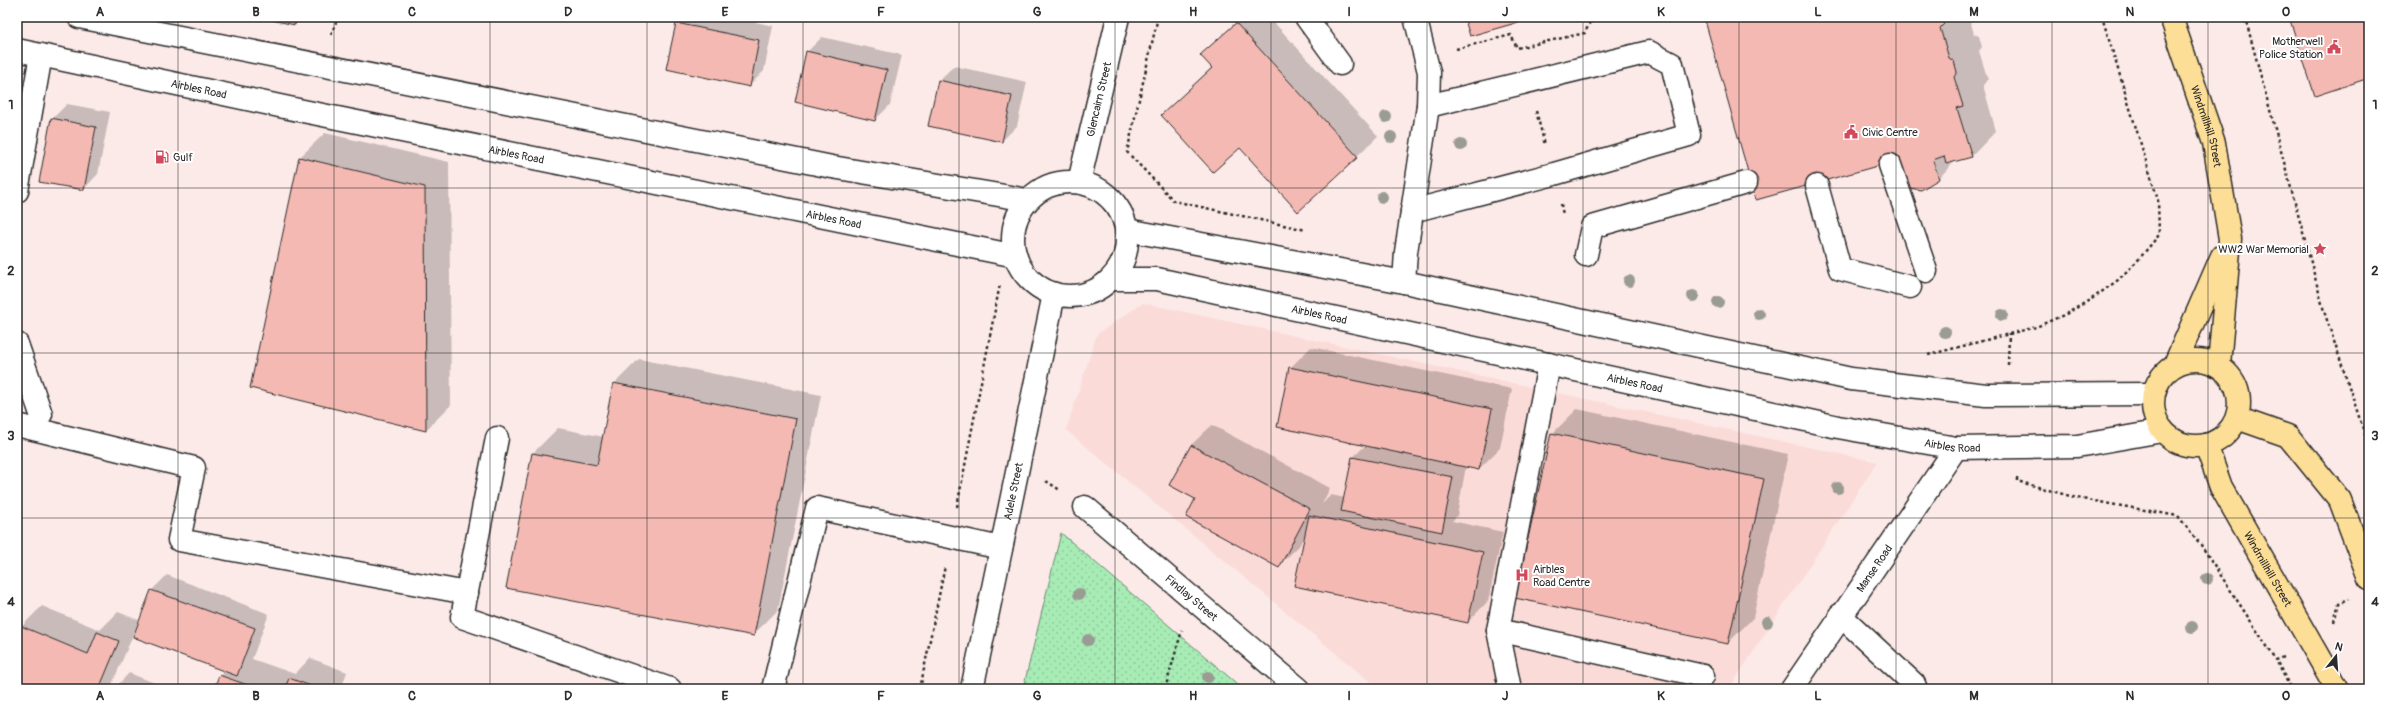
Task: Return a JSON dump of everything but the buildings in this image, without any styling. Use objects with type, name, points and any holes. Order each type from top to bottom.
[{"type":"main road","points":[[79,17],[824,165],[1028,200]]},
{"type":"main road","name":"Glencairn Street","points":[[1079,182],[1118,17]]},
{"type":"main road","points":[[1306,17],[1340,64]]},
{"type":"main road","points":[[1404,282],[1412,211],[1428,106],[1429,72],[1415,17]]},
{"type":"main road","name":"Windmillhill Street","points":[[2171,17],[2214,143],[2230,239],[2219,365]]},
{"type":"main road","name":"Airbles Road","points":[[17,50],[303,111],[1010,255]]},
{"type":"main road","points":[[1412,211],[1554,174],[1689,135],[1672,64],[1649,52],[1428,106]]},
{"type":"main road","points":[[17,191],[41,55]]},
{"type":"main road","points":[[1890,166],[1926,271]]},
{"type":"main road","points":[[1079,182],[1101,191],[1115,204],[1123,218],[1127,230],[1126,254],[1112,279],[1090,293],[1071,296],[1054,294],[1038,286],[1026,275],[1010,255],[1018,216],[1028,200],[1038,192],[1055,184],[1079,182]]},
{"type":"main road","points":[[1586,255],[1592,227],[1746,183]]},
{"type":"main road","points":[[1817,186],[1840,269],[1910,286]]},
{"type":"main road","points":[[1127,230],[1404,282],[1851,379],[1986,395],[2153,394]]},
{"type":"main road","points":[[2175,364],[2190,360],[2204,360],[2219,365],[2229,375],[2237,388],[2240,403],[2237,418],[2229,431],[2218,440],[2206,445],[2183,445],[2162,431],[2154,418],[2153,394],[2158,380],[2175,364],[2230,239]]},
{"type":"main road","name":"Airbles Road","points":[[1112,279],[1156,279],[1838,427],[1956,448],[2077,446],[2162,431]]},
{"type":"main road","name":"Adele Street","points":[[972,689],[1054,294]]},
{"type":"main road","points":[[17,344],[41,414]]},
{"type":"main road","points":[[1510,689],[1498,630],[1549,364]]},
{"type":"main road","points":[[2237,418],[2288,436],[2340,500],[2369,578]]},
{"type":"main road","points":[[17,425],[194,468],[179,540],[467,593]]},
{"type":"main road","points":[[497,438],[462,617],[670,689]]},
{"type":"main road","name":"Windmillhill Street","points":[[2206,445],[2221,488],[2337,689]]},
{"type":"main road","name":"Manse Road","points":[[1792,689],[1840,616],[1956,448]]},
{"type":"main road","name":"Findlay Street","points":[[1085,507],[1299,689]]},
{"type":"main road","points":[[773,689],[817,508],[1001,548]]},
{"type":"main road","points":[[1840,616],[1914,684],[1916,689]]},
{"type":"main road","points":[[1498,630],[1703,676]]},
{"type":"path","points":[[1158,17],[1127,152],[1174,201],[1314,232]]},
{"type":"path","points":[[1456,49],[1511,35],[1517,48],[1585,33],[1592,17]]},
{"type":"path","points":[[2245,17],[2324,311],[2369,447]]},
{"type":"path","points":[[1534,103],[1546,148]]},
{"type":"path","points":[[920,689],[1010,255]]},
{"type":"path","points":[[2021,447],[2017,480],[2078,498],[2178,516],[2201,545],[2276,660]]},
{"type":"path","points":[[1020,462],[1085,507]]},
{"type":"path","points":[[1165,689],[1192,598]]},
{"type":"path","points":[[2312,645],[2334,623],[2339,603],[2351,598]]},
{"type":"shaded area","name":"Airbles Road Centre","points":[[1143,303],[1877,462],[1729,689],[1379,689],[1066,430],[1097,334]]},
{"type":"green space","points":[[1061,533],[1243,689],[1023,689]]},
{"type":"place","name":"Motherwell Police Station","points":[[2334,47]]},
{"type":"place","name":"Civic Centre","points":[[1851,132]]},
{"type":"place","name":"Gulf","points":[[162,157]]},
{"type":"place","name":"WW2 War Memorial","points":[[2320,249]]},
{"type":"place","name":"Airbles Road Centre","points":[[1522,575]]}]
